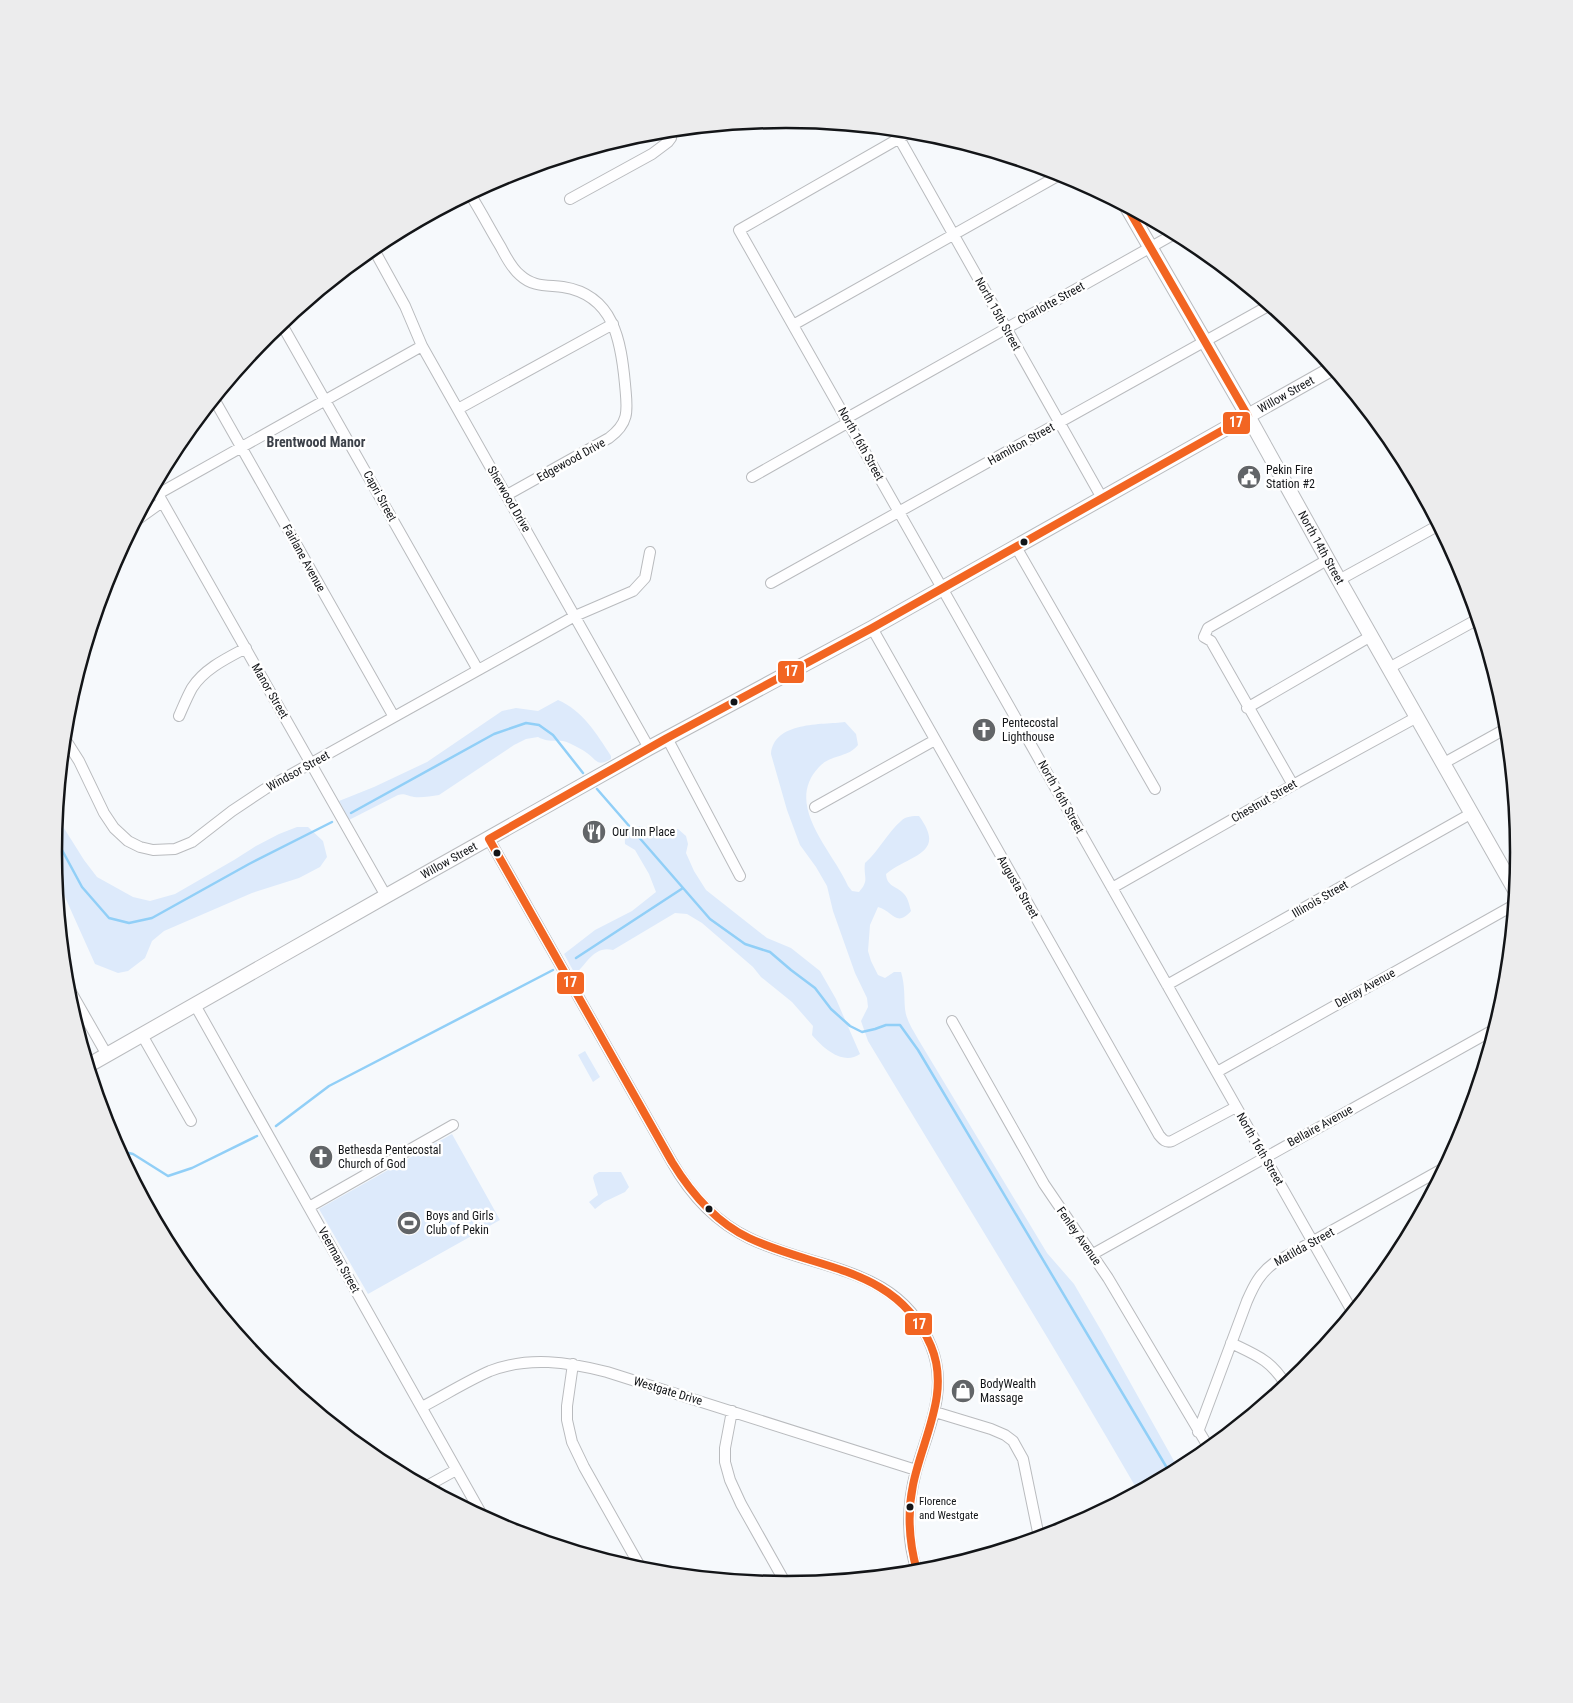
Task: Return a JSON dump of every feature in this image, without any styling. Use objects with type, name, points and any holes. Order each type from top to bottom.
[{"type":"street","name":"North 16th Street","points":[[893,136],[740,230],[792,325],[848,420],[1349,1306]]},
{"type":"street","name":"North 15th Street","points":[[897,136],[1102,498]]},
{"type":"street","points":[[570,199],[652,154],[668,142],[670,137]]},
{"type":"street","points":[[792,325],[1053,179]]},
{"type":"street","name":"Edgewood Drive","points":[[473,199],[518,274],[527,281],[537,285],[560,287],[580,292],[600,304],[613,324],[620,342],[624,370],[627,410],[622,425],[609,438],[507,495]]},
{"type":"street","name":"North 14th Street","points":[[1132,215],[1248,416],[1509,879]]},
{"type":"street","name":"Charlotte Street","points":[[752,477],[1006,328],[1169,237]]},
{"type":"street","name":"Sherwood Drive","points":[[377,255],[405,306],[422,346],[649,748]]},
{"type":"street","name":"Hamilton Street","points":[[771,583],[1265,308]]},
{"type":"street","points":[[458,409],[613,324]]},
{"type":"street","name":"Capri Street","points":[[285,330],[478,670]]},
{"type":"street","points":[[158,494],[422,346]]},
{"type":"street","name":"Willow Street","points":[[94,1062],[649,748],[872,628],[1328,371]]},
{"type":"street","name":"Fairlane Avenue","points":[[217,405],[394,717]]},
{"type":"street","name":"Manor Street","points":[[158,494],[386,896]]},
{"type":"street","points":[[1339,580],[1434,528]]},
{"type":"street","points":[[1016,547],[1155,789]]},
{"type":"street","name":"Windsor Street","points":[[70,747],[104,813],[114,828],[128,841],[140,847],[153,850],[168,850],[188,844],[248,800],[311,764],[575,616],[628,594],[637,588],[645,578],[650,552]]},
{"type":"street","points":[[1293,785],[1247,708],[1211,641],[1204,637],[1208,628],[1328,560]]},
{"type":"street","points":[[1389,668],[1473,622]]},
{"type":"street","name":"Augusta Street","points":[[872,628],[1159,1135],[1168,1142],[1175,1140],[1236,1107]]},
{"type":"street","points":[[1247,708],[1371,636]]},
{"type":"street","points":[[179,716],[196,683],[213,668],[246,648]]},
{"type":"street","name":"Chestnut Street","points":[[1112,888],[1417,717]]},
{"type":"street","points":[[1444,763],[1500,732]]},
{"type":"street","points":[[667,738],[740,876]]},
{"type":"street","points":[[815,807],[935,740]]},
{"type":"street","name":"Illinois Street","points":[[1167,986],[1472,813]]},
{"type":"street","points":[[489,838],[672,1162],[693,1194],[721,1220],[748,1238],[773,1249],[865,1278],[884,1288],[899,1299],[916,1317],[927,1335],[933,1351],[939,1384],[935,1412],[916,1470],[910,1499],[908,1527],[914,1564]]},
{"type":"street","name":"Delray Avenue","points":[[1217,1072],[1508,908]]},
{"type":"street","name":"Veerman Street","points":[[196,1005],[476,1505]]},
{"type":"street","points":[[79,1006],[107,1055]]},
{"type":"street","name":"Fenley Avenue","points":[[952,1021],[1044,1184],[1093,1254],[1205,1442]]},
{"type":"street","name":"Bellaire Avenue","points":[[1093,1254],[1487,1033]]},
{"type":"street","points":[[142,1035],[191,1121]]},
{"type":"street","points":[[309,1207],[453,1126]]},
{"type":"street","name":"Matilda Street","points":[[1198,1432],[1246,1301],[1265,1269],[1436,1173]]},
{"type":"street","points":[[1232,1343],[1268,1362],[1282,1379]]},
{"type":"street","name":"Westgate Drive","points":[[422,1408],[479,1376],[499,1368],[537,1361],[572,1364],[607,1372],[916,1470]]},
{"type":"street","points":[[572,1364],[567,1406],[567,1420],[572,1442],[636,1560]]},
{"type":"street","points":[[732,1412],[725,1448],[730,1480],[740,1504],[781,1576]]},
{"type":"street","points":[[935,1412],[1000,1432],[1013,1441],[1023,1459],[1038,1530]]},
{"type":"street","points":[[432,1483],[456,1470]]},
{"type":"shaded area","points":[[558,700],[567,704],[582,716],[606,748],[611,759],[600,763],[583,750],[569,743],[538,737],[526,739],[514,745],[439,795],[414,797],[404,794],[398,795],[349,820],[339,801],[427,762],[502,711],[516,708],[538,711]]},
{"type":"shaded area","points":[[845,722],[856,734],[858,745],[854,749],[829,760],[819,767],[809,782],[806,797],[808,812],[814,828],[852,891],[859,892],[862,888],[865,881],[865,863],[903,819],[919,816],[927,829],[929,838],[927,846],[922,852],[886,874],[889,883],[906,896],[911,911],[906,916],[898,918],[878,907],[870,925],[868,951],[871,961],[878,975],[885,978],[894,972],[901,972],[908,1021],[1047,1253],[1074,1284],[1174,1461],[1135,1486],[1038,1321],[868,1041],[861,1021],[868,1007],[867,998],[855,973],[833,911],[827,886],[800,845],[787,810],[771,754],[774,743],[781,736],[790,730],[812,725]]},
{"type":"shaded area","points":[[639,826],[665,830],[678,829],[686,836],[688,844],[686,853],[694,871],[706,890],[767,938],[791,948],[820,971],[836,999],[860,1054],[847,1058],[840,1057],[828,1050],[812,1035],[813,1026],[792,1002],[761,977],[753,967],[702,923],[687,914],[675,913],[613,950],[601,950],[591,956],[575,974],[564,954],[595,930],[632,911],[656,892],[649,874],[635,850],[625,844],[625,837],[628,832]]},
{"type":"shaded area","points":[[63,827],[97,877],[133,897],[150,901],[175,894],[256,846],[297,827],[308,827],[323,841],[327,857],[320,867],[299,878],[252,893],[164,931],[152,941],[145,958],[128,971],[118,973],[95,964],[64,894]]},
{"type":"shaded area","points":[[585,1051],[600,1077],[593,1082],[578,1055]]},
{"type":"shaded area","points":[[452,1134],[500,1220],[368,1294],[319,1209]]},
{"type":"shaded area","points":[[599,1172],[621,1172],[629,1187],[625,1192],[604,1202],[595,1209],[589,1202],[598,1195],[593,1178]]},
{"type":"waterway","points":[[351,813],[494,734],[526,723],[539,725],[553,735],[583,773]]},
{"type":"waterway","points":[[597,789],[710,919],[745,944],[770,952],[815,988],[831,1009],[850,1026],[862,1032],[886,1025],[900,1025],[918,1050],[1167,1467]]},
{"type":"waterway","points":[[62,850],[82,887],[109,918],[129,923],[152,918],[249,864],[332,822]]},
{"type":"waterway","points":[[576,958],[683,888]]},
{"type":"waterway","points":[[276,1126],[329,1086],[553,970]]},
{"type":"waterway","points":[[129,1153],[168,1176],[192,1168],[257,1136]]},
{"type":"transit line","name":"17","points":[[915,1564],[910,1528],[911,1496],[917,1468],[933,1416],[938,1381],[931,1346],[916,1320],[898,1300],[876,1285],[852,1274],[775,1249],[749,1238],[725,1224],[705,1206],[687,1185],[672,1162],[489,839],[667,738],[872,628],[1248,416],[1132,215]]},
{"type":"place","name":"Pekin Fire Station #2","points":[[1249,477]]},
{"type":"place","name":"Pentecostal Lighthouse","points":[[984,730]]},
{"type":"place","name":"Our Inn Place","points":[[594,832]]},
{"type":"place","name":"Bethesda Pentecostal Church of God","points":[[321,1157]]},
{"type":"place","name":"Boys and Girls Club of Pekin","points":[[409,1223]]},
{"type":"place","name":"BodyWealth Massage","points":[[963,1391]]},
{"type":"place","name":"Florence and Westgate","points":[[910,1507]]},
{"type":"district","name":"Brentwood Manor","points":[[316,442]]}]
